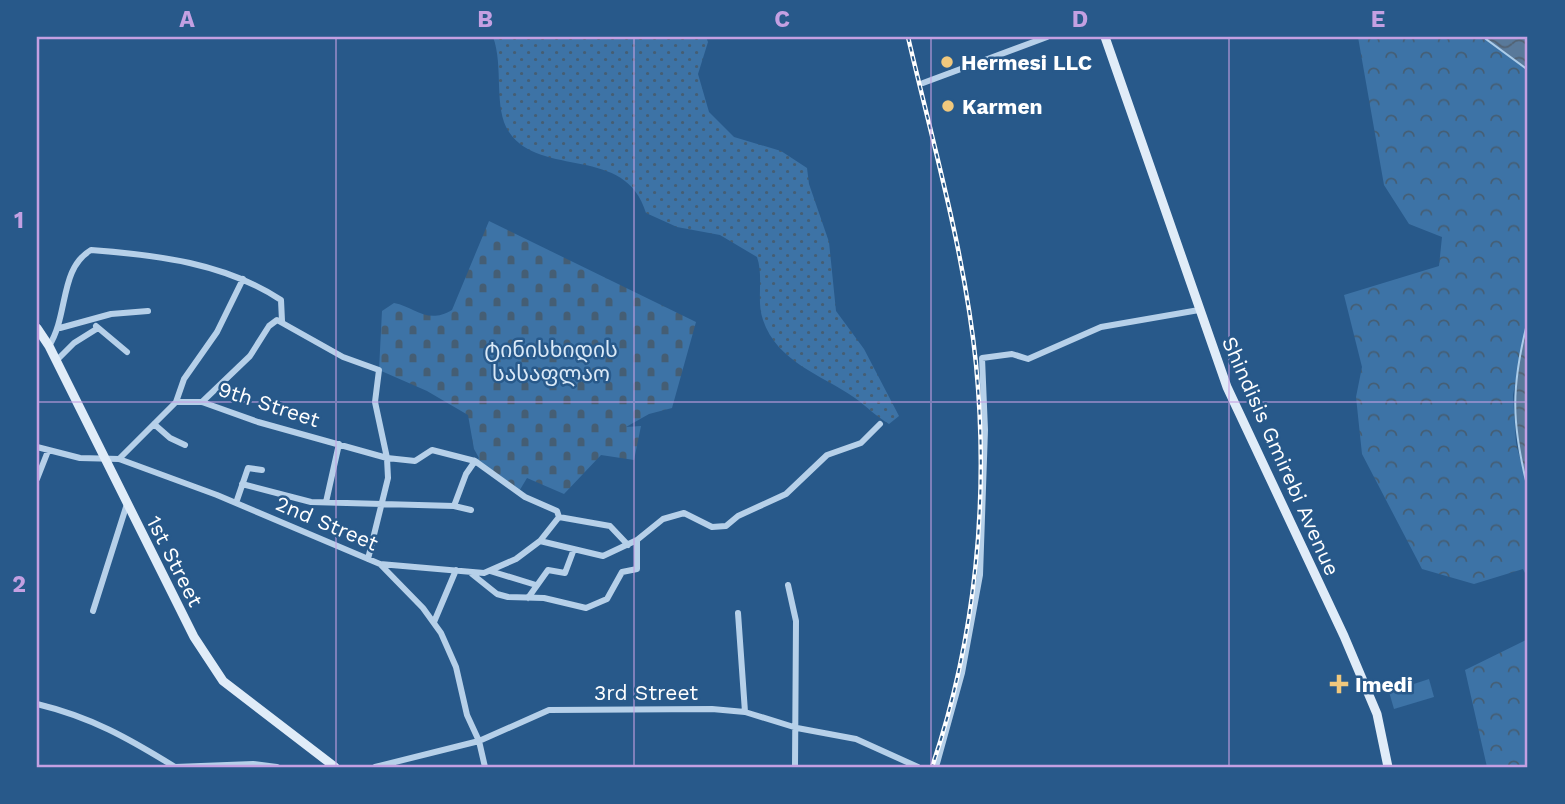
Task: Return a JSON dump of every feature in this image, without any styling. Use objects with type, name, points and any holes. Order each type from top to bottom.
[{"type":"main road","name":"Shindisis Gmirebi Avenue","points":[[1105,37],[1227,387],[1377,714],[1388,767]]},
{"type":"main road","name":"1st Street","points":[[37,328],[49,346],[194,637],[223,681],[335,767]]},
{"type":"street","points":[[923,83],[1047,37]]},
{"type":"street","points":[[49,346],[60,328],[69,278],[81,257],[91,250],[184,260],[243,279],[281,300],[282,321]]},
{"type":"street","points":[[118,459],[176,402],[184,379],[217,332],[243,279]]},
{"type":"street","points":[[936,767],[962,673],[979,575],[985,430],[982,358],[1012,354],[1028,359],[1101,327],[1199,310]]},
{"type":"street","points":[[60,328],[121,312],[148,311]]},
{"type":"street","points":[[90,320],[127,352]]},
{"type":"street","points":[[202,402],[250,356],[273,321],[282,321],[343,357],[379,370],[375,402],[387,457],[388,478],[368,559]]},
{"type":"street","points":[[56,361],[74,343],[98,328]]},
{"type":"street","name":"9th Street","points":[[176,402],[202,402],[258,422],[387,457],[415,461],[432,450],[475,461]]},
{"type":"street","points":[[154,424],[170,438],[185,445]]},
{"type":"street","points":[[540,541],[603,556],[637,540],[663,519],[684,513],[712,527],[726,526],[738,516],[786,494],[827,455],[861,443],[880,424]]},
{"type":"street","points":[[326,502],[339,444]]},
{"type":"street","name":"2nd Street","points":[[37,447],[80,458],[118,459],[236,503],[380,564],[434,622],[456,667],[467,715],[479,741],[485,767]]},
{"type":"street","points":[[37,479],[48,451]]},
{"type":"street","points":[[454,506],[475,461],[518,492],[557,511],[559,517]]},
{"type":"street","points":[[236,503],[248,468],[262,470]]},
{"type":"street","points":[[242,484],[311,502],[454,506],[471,510]]},
{"type":"street","points":[[93,611],[127,505]]},
{"type":"street","points":[[559,517],[610,526],[628,545]]},
{"type":"street","points":[[472,574],[488,571],[516,559],[540,541],[559,517]]},
{"type":"street","points":[[380,564],[456,570],[472,574],[497,594],[586,608],[601,604],[613,593],[622,572],[637,569],[637,540]]},
{"type":"street","points":[[528,598],[548,570],[565,573],[574,549]]},
{"type":"street","points":[[434,622],[456,570]]},
{"type":"street","points":[[488,571],[536,585]]},
{"type":"street","points":[[788,585],[796,621],[795,767]]},
{"type":"street","points":[[738,613],[745,712]]},
{"type":"street","points":[[37,704],[70,712],[112,729],[175,767],[253,764],[277,767]]},
{"type":"street","name":"3rd Street","points":[[375,767],[479,741],[549,710],[712,709],[745,712],[797,728],[856,739],[918,767]]},
{"type":"green space","points":[[493,37],[706,37],[708,42],[698,74],[709,112],[734,137],[781,151],[807,168],[809,184],[829,242],[836,311],[864,349],[899,416],[889,424],[855,398],[802,366],[779,347],[761,312],[757,257],[720,235],[677,227],[646,213],[636,192],[621,178],[602,169],[541,155],[523,146],[509,132],[504,122]]},
{"type":"green space","points":[[1358,37],[1485,37],[1528,70],[1528,320],[1513,395],[1516,443],[1528,489],[1528,579],[1523,569],[1474,584],[1422,569],[1362,454],[1356,397],[1362,367],[1344,295],[1439,266],[1442,237],[1409,224],[1384,185]]},
{"type":"green space","name":"ტინისხიდის სასაფლაო","points":[[489,221],[696,322],[672,408],[649,414],[626,427],[641,426],[634,460],[601,455],[564,494],[527,478],[518,493],[475,461],[479,458],[474,449],[468,415],[427,391],[379,370],[382,311],[394,303],[421,314],[435,316],[452,310]]},
{"type":"green space","points":[[1528,639],[1528,767],[1487,767],[1465,670]]},
{"type":"green space","points":[[1429,679],[1434,697],[1394,709],[1389,692]]},
{"type":"water","points":[[1485,37],[1528,37],[1528,70],[1486,39]]},
{"type":"water","points":[[1528,320],[1528,489],[1518,444],[1515,404],[1518,365]]},
{"type":"railway","points":[[908,37],[964,282],[976,364],[980,415],[979,517],[969,618],[947,718],[932,767]]},
{"type":"place","name":"Hermesi LLC","points":[[947,62]]},
{"type":"place","name":"Karmen","points":[[948,106]]},
{"type":"place","name":"Imedi","points":[[1339,684]]}]
